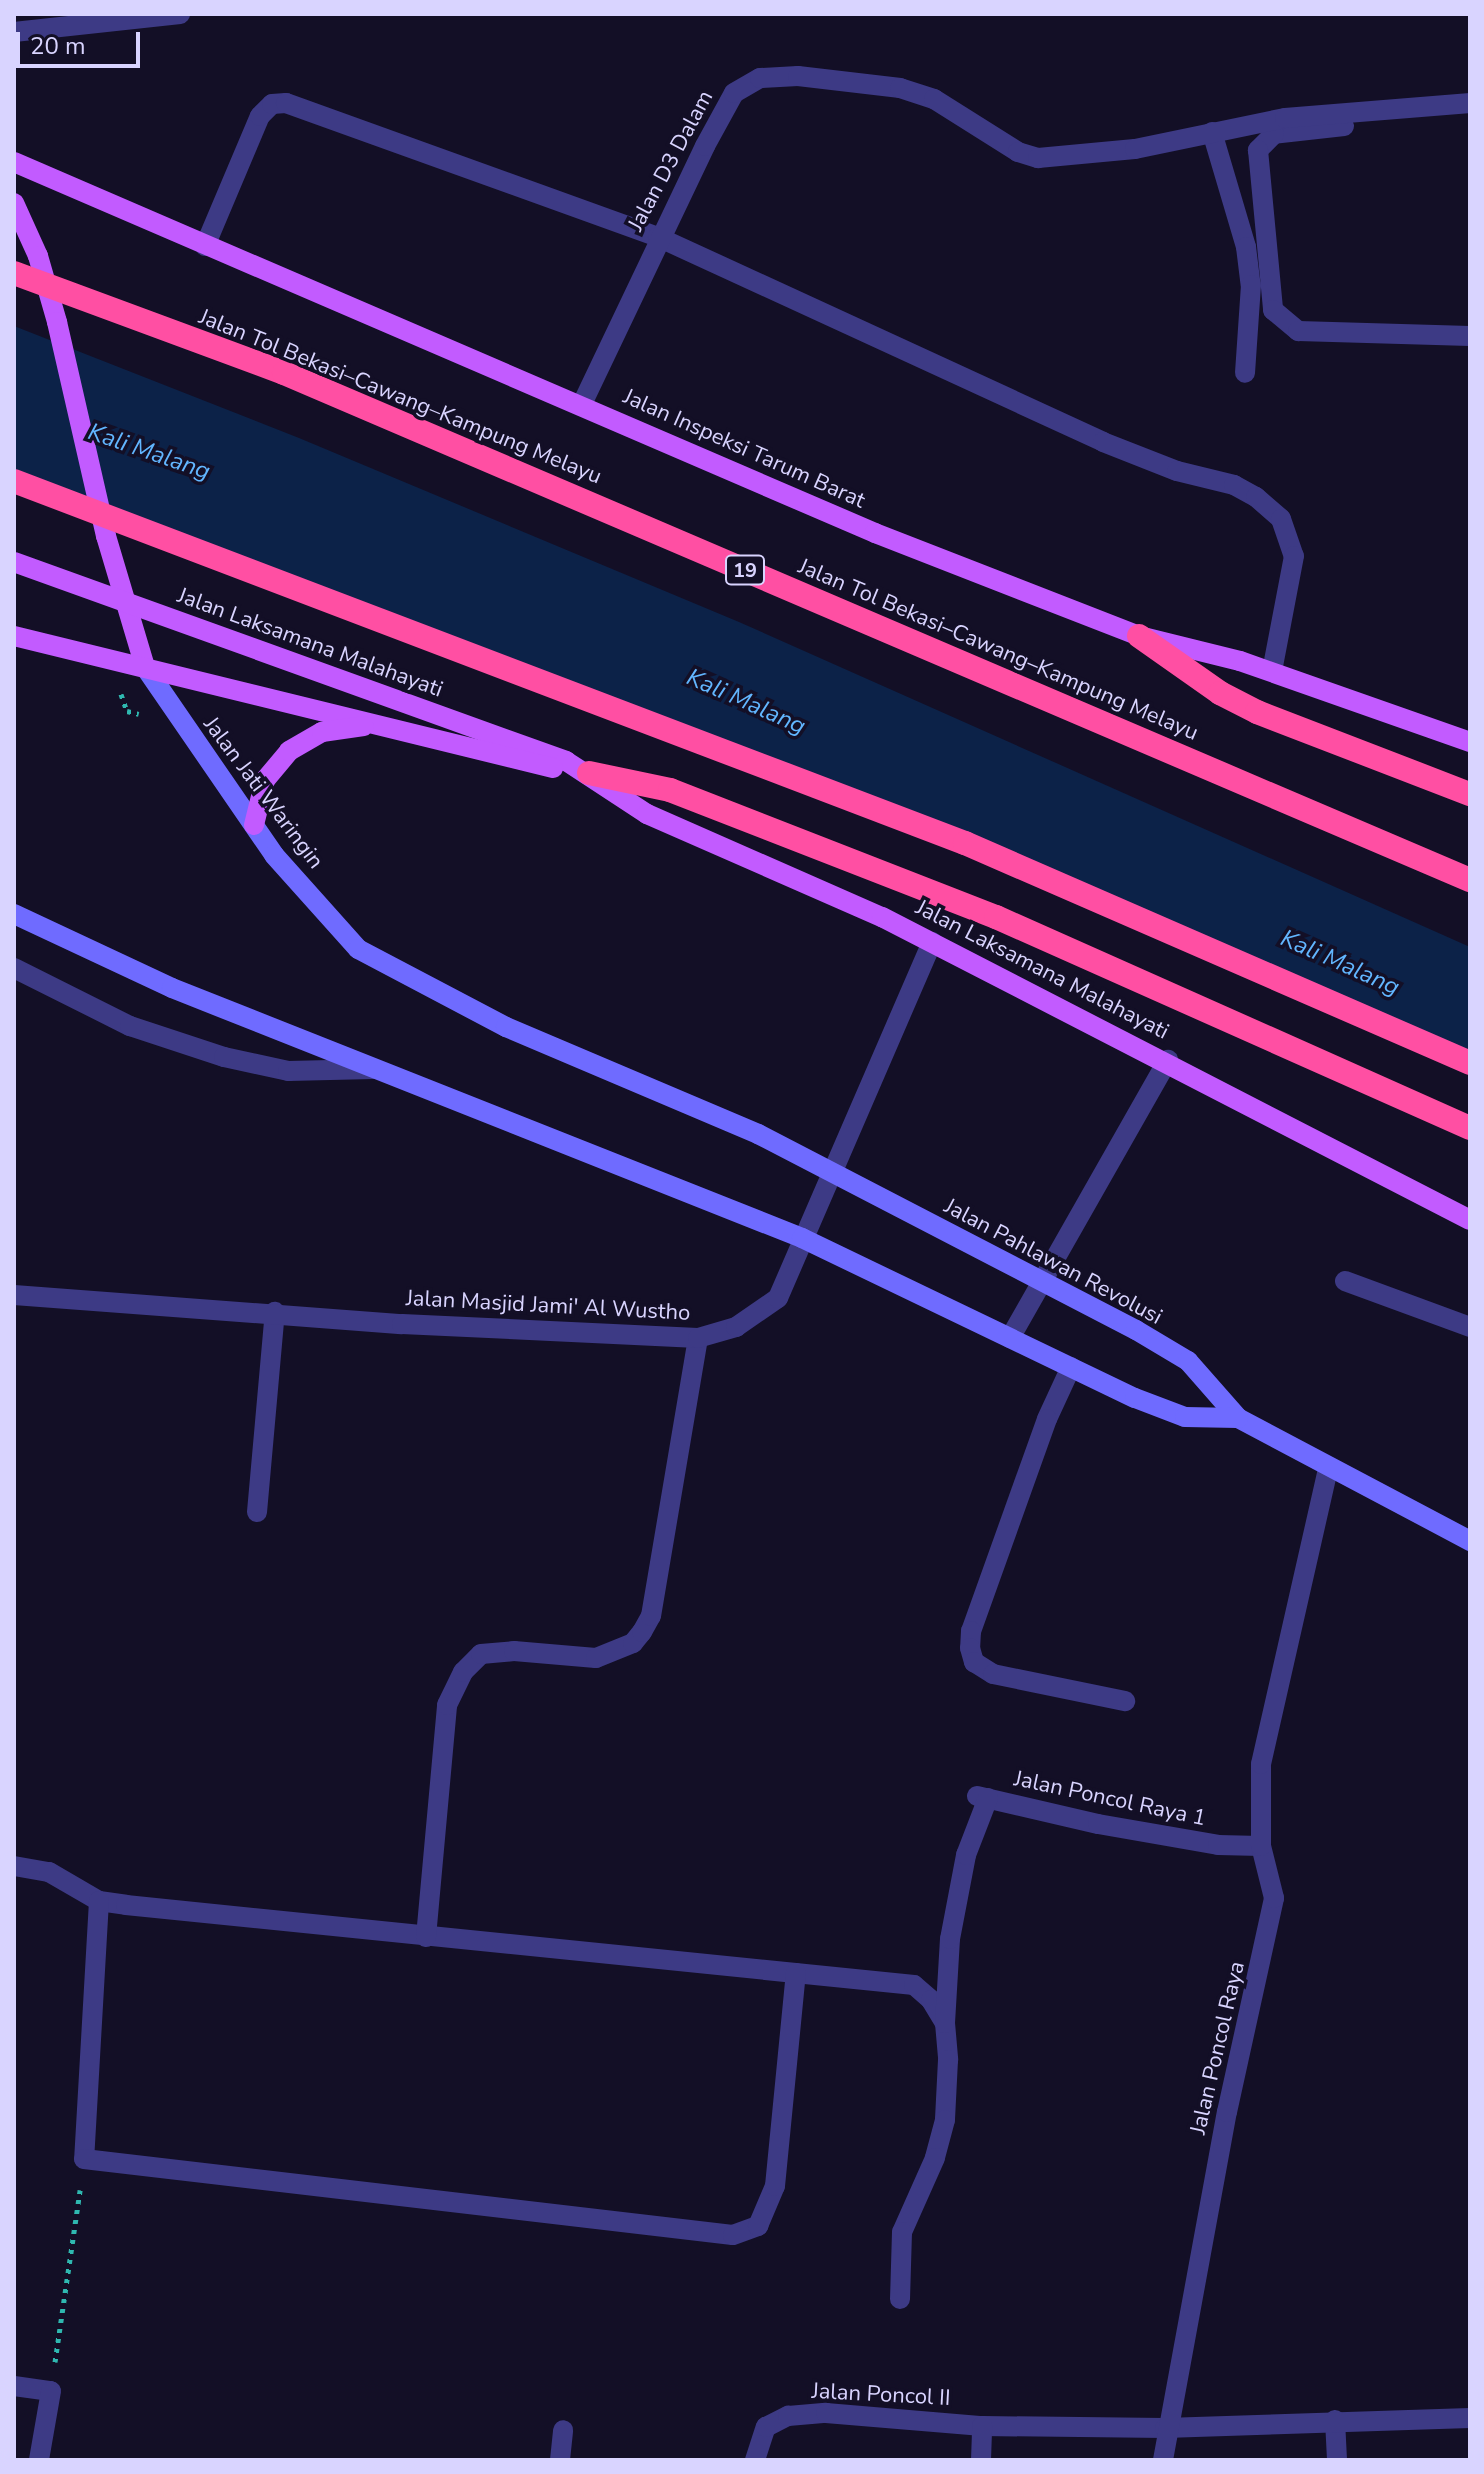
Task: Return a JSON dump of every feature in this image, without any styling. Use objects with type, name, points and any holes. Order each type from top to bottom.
[{"type":"highway","name":"Jalan Tol Bekasi–Cawang–Kampung Melayu","points":[[14,273],[284,373],[1470,880]]},
{"type":"highway","points":[[14,481],[965,843],[1470,1063]]},
{"type":"highway","points":[[1139,636],[1220,693],[1257,712],[1470,794]]},
{"type":"highway","points":[[589,773],[670,790],[996,917],[1470,1128]]},
{"type":"main road","name":"Jalan Inspeksi Tarum Barat","points":[[14,162],[205,246],[582,404],[875,533],[1139,636],[1272,671],[1470,742]]},
{"type":"main road","name":"Jalan Jati Waringin","points":[[14,203],[38,256],[57,322],[106,536],[145,667],[274,855],[358,949],[506,1027],[758,1134],[829,1171]]},
{"type":"main road","name":"Jalan Laksamana Malahayati","points":[[14,562],[125,600],[589,773],[647,814],[932,942],[1168,1060],[1470,1220]]},
{"type":"main road","name":"Jalan Laksamana Malahayati","points":[[14,636],[372,724],[589,773]]},
{"type":"main road","points":[[254,825],[265,780],[289,751],[322,732],[372,724]]},
{"type":"main road","points":[[14,914],[172,988],[802,1238]]},
{"type":"main road","name":"Jalan Pahlawan Revolusi","points":[[829,1171],[1188,1361],[1238,1418],[1470,1541]]},
{"type":"main road","name":"Jalan Pahlawan Revolusi","points":[[802,1238],[1071,1367],[1185,1417],[1238,1418]]},
{"type":"street","points":[[14,32],[180,14]]},
{"type":"street","name":"Jalan D3 Dalam","points":[[582,404],[658,237],[734,93],[760,78],[798,76],[900,88],[934,99],[1018,152],[1038,158],[1135,149],[1285,118],[1470,103]]},
{"type":"street","points":[[205,246],[260,116],[272,104],[286,103],[658,237],[1103,442],[1177,471],[1234,485],[1256,497],[1281,519],[1294,556],[1272,671]]},
{"type":"street","points":[[1470,117],[1274,134],[1258,150],[1266,275],[1273,310],[1284,324],[1298,331],[1361,336],[1470,336]]},
{"type":"street","points":[[1212,132],[1246,247],[1251,285],[1245,373]]},
{"type":"street","name":"Jalan Masjid Jami' Al Wustho","points":[[14,1295],[698,1338],[736,1327],[762,1313],[778,1298],[829,1171],[932,942]]},
{"type":"street","points":[[14,968],[130,1026],[224,1057],[288,1071],[373,1069]]},
{"type":"street","points":[[1010,1338],[1168,1060]]},
{"type":"street","points":[[1345,1281],[1470,1327]]},
{"type":"street","points":[[257,1512],[275,1312]]},
{"type":"street","points":[[426,1937],[447,1705],[463,1672],[481,1654],[514,1651],[596,1658],[633,1643],[642,1632],[651,1616],[698,1338]]},
{"type":"street","points":[[1071,1367],[1047,1419],[971,1631],[970,1648],[974,1662],[993,1674],[1125,1701]]},
{"type":"street","name":"Jalan Poncol Raya","points":[[1163,2460],[1165,2428],[1274,1898],[1261,1846],[1261,1764],[1273,1693],[1328,1468]]},
{"type":"street","name":"Jalan Poncol Raya 1","points":[[900,2299],[902,2232],[935,2158],[945,2120],[945,2023],[950,1939],[966,1855],[983,1797],[1188,1840],[1261,1846]]},
{"type":"street","points":[[14,1866],[49,1872],[99,1901],[914,1985],[931,2000],[945,2023]]},
{"type":"street","points":[[99,1901],[84,2159],[733,2235],[746,2232],[767,2213],[775,2186],[796,1973]]},
{"type":"street","points":[[14,2386],[51,2391],[39,2460]]},
{"type":"street","name":"Jalan Poncol II","points":[[755,2460],[766,2427],[788,2416],[826,2413],[982,2426]]},
{"type":"street","points":[[981,2460],[982,2426],[1165,2428],[1335,2420],[1470,2418]]},
{"type":"street","points":[[1335,2420],[1337,2460]]},
{"type":"street","points":[[560,2460],[563,2430]]},
{"type":"path","points":[[51,2391],[84,2159]]},
{"type":"water","name":"Kali Malang","points":[[14,326],[299,438],[739,622],[1470,947],[1470,1063],[965,843],[14,481]]}]
